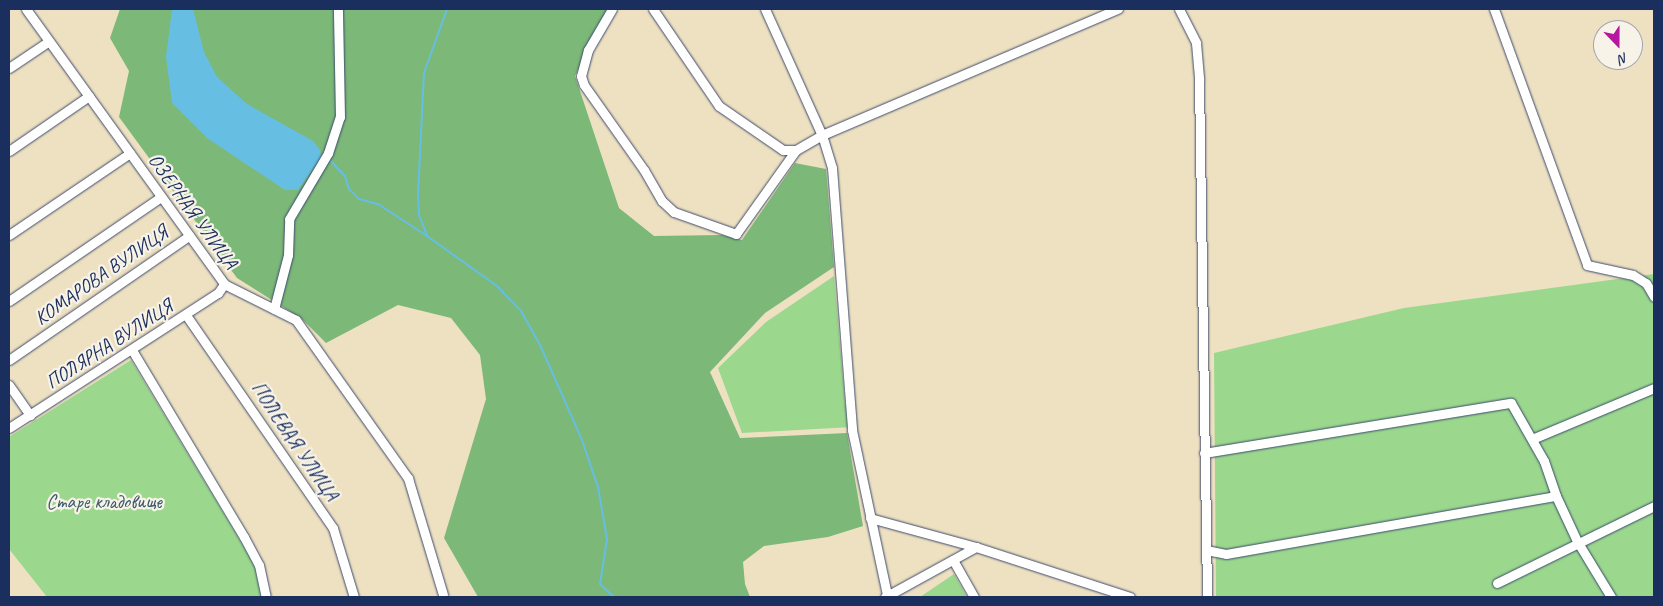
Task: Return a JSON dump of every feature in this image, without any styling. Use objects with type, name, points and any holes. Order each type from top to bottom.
[{"type":"street","name":"ОЗЕРНАЯ УЛИЦА","points":[[26,9],[224,284],[296,320],[408,478],[443,594]]},
{"type":"street","points":[[274,309],[288,255],[289,219],[328,153],[340,117],[338,9]]},
{"type":"street","points":[[612,9],[588,50],[581,76],[584,85],[644,170],[662,202],[674,212],[736,234],[796,150],[822,135],[1118,9]]},
{"type":"street","points":[[653,9],[719,106],[783,150],[796,150]]},
{"type":"street","points":[[765,9],[822,135],[832,168],[852,430],[886,596],[976,548]]},
{"type":"street","points":[[1179,9],[1196,43],[1199,80],[1207,597]]},
{"type":"street","points":[[1494,9],[1587,265],[1633,275],[1646,283],[1654,297]]},
{"type":"street","points":[[9,68],[49,41]]},
{"type":"street","points":[[9,151],[89,96]]},
{"type":"street","points":[[9,235],[130,153]]},
{"type":"street","points":[[9,301],[161,197]]},
{"type":"street","name":"КОМАРОВА ВУЛИЦЯ","points":[[9,360],[189,236]]},
{"type":"street","name":"ПОЛЯРНА ВУЛИЦЯ","points":[[9,428],[186,315],[218,293],[224,284]]},
{"type":"street","name":"ПОЛЕВАЯ УЛИЦА","points":[[186,315],[333,528],[354,597]]},
{"type":"street","points":[[132,350],[244,537],[259,565],[266,597]]},
{"type":"street","points":[[9,385],[30,415]]},
{"type":"street","points":[[1532,439],[1654,388]]},
{"type":"street","points":[[1204,453],[1511,403],[1544,460],[1556,496],[1577,541],[1611,597]]},
{"type":"street","points":[[1206,550],[1226,554],[1556,496]]},
{"type":"street","points":[[1497,582],[1577,541],[1654,506]]},
{"type":"street","points":[[870,518],[976,548],[1130,597]]},
{"type":"street","points":[[953,560],[974,597]]},
{"type":"green space","points":[[120,9],[608,9],[575,76],[619,208],[654,236],[722,235],[742,240],[795,163],[826,169],[834,267],[765,313],[710,372],[740,438],[847,433],[863,526],[828,537],[764,546],[743,562],[745,584],[750,597],[478,597],[444,538],[486,399],[480,355],[451,318],[398,305],[326,343],[302,319],[237,278],[119,117],[129,71],[110,38]]},
{"type":"green space","points":[[1654,274],[1654,597],[1216,597],[1214,353],[1404,308]]},
{"type":"green space","points":[[834,276],[845,403],[852,427],[742,433],[718,368],[766,322]]},
{"type":"green space","name":"Старе кладовище","points":[[131,360],[255,565],[262,597],[47,597],[9,549],[9,437]]},
{"type":"green space","points":[[954,574],[967,597],[920,597]]},
{"type":"water","points":[[172,9],[193,9],[204,52],[217,77],[247,104],[313,141],[320,150],[321,157],[298,190],[285,190],[207,138],[172,103],[166,57]]},
{"type":"waterway","points":[[427,235],[419,215],[418,195],[424,73],[447,9]]},
{"type":"waterway","points":[[328,158],[345,176],[349,189],[359,199],[378,204],[427,236],[497,286],[521,311],[541,347],[582,440],[598,487],[607,539],[600,584],[614,597]]}]
